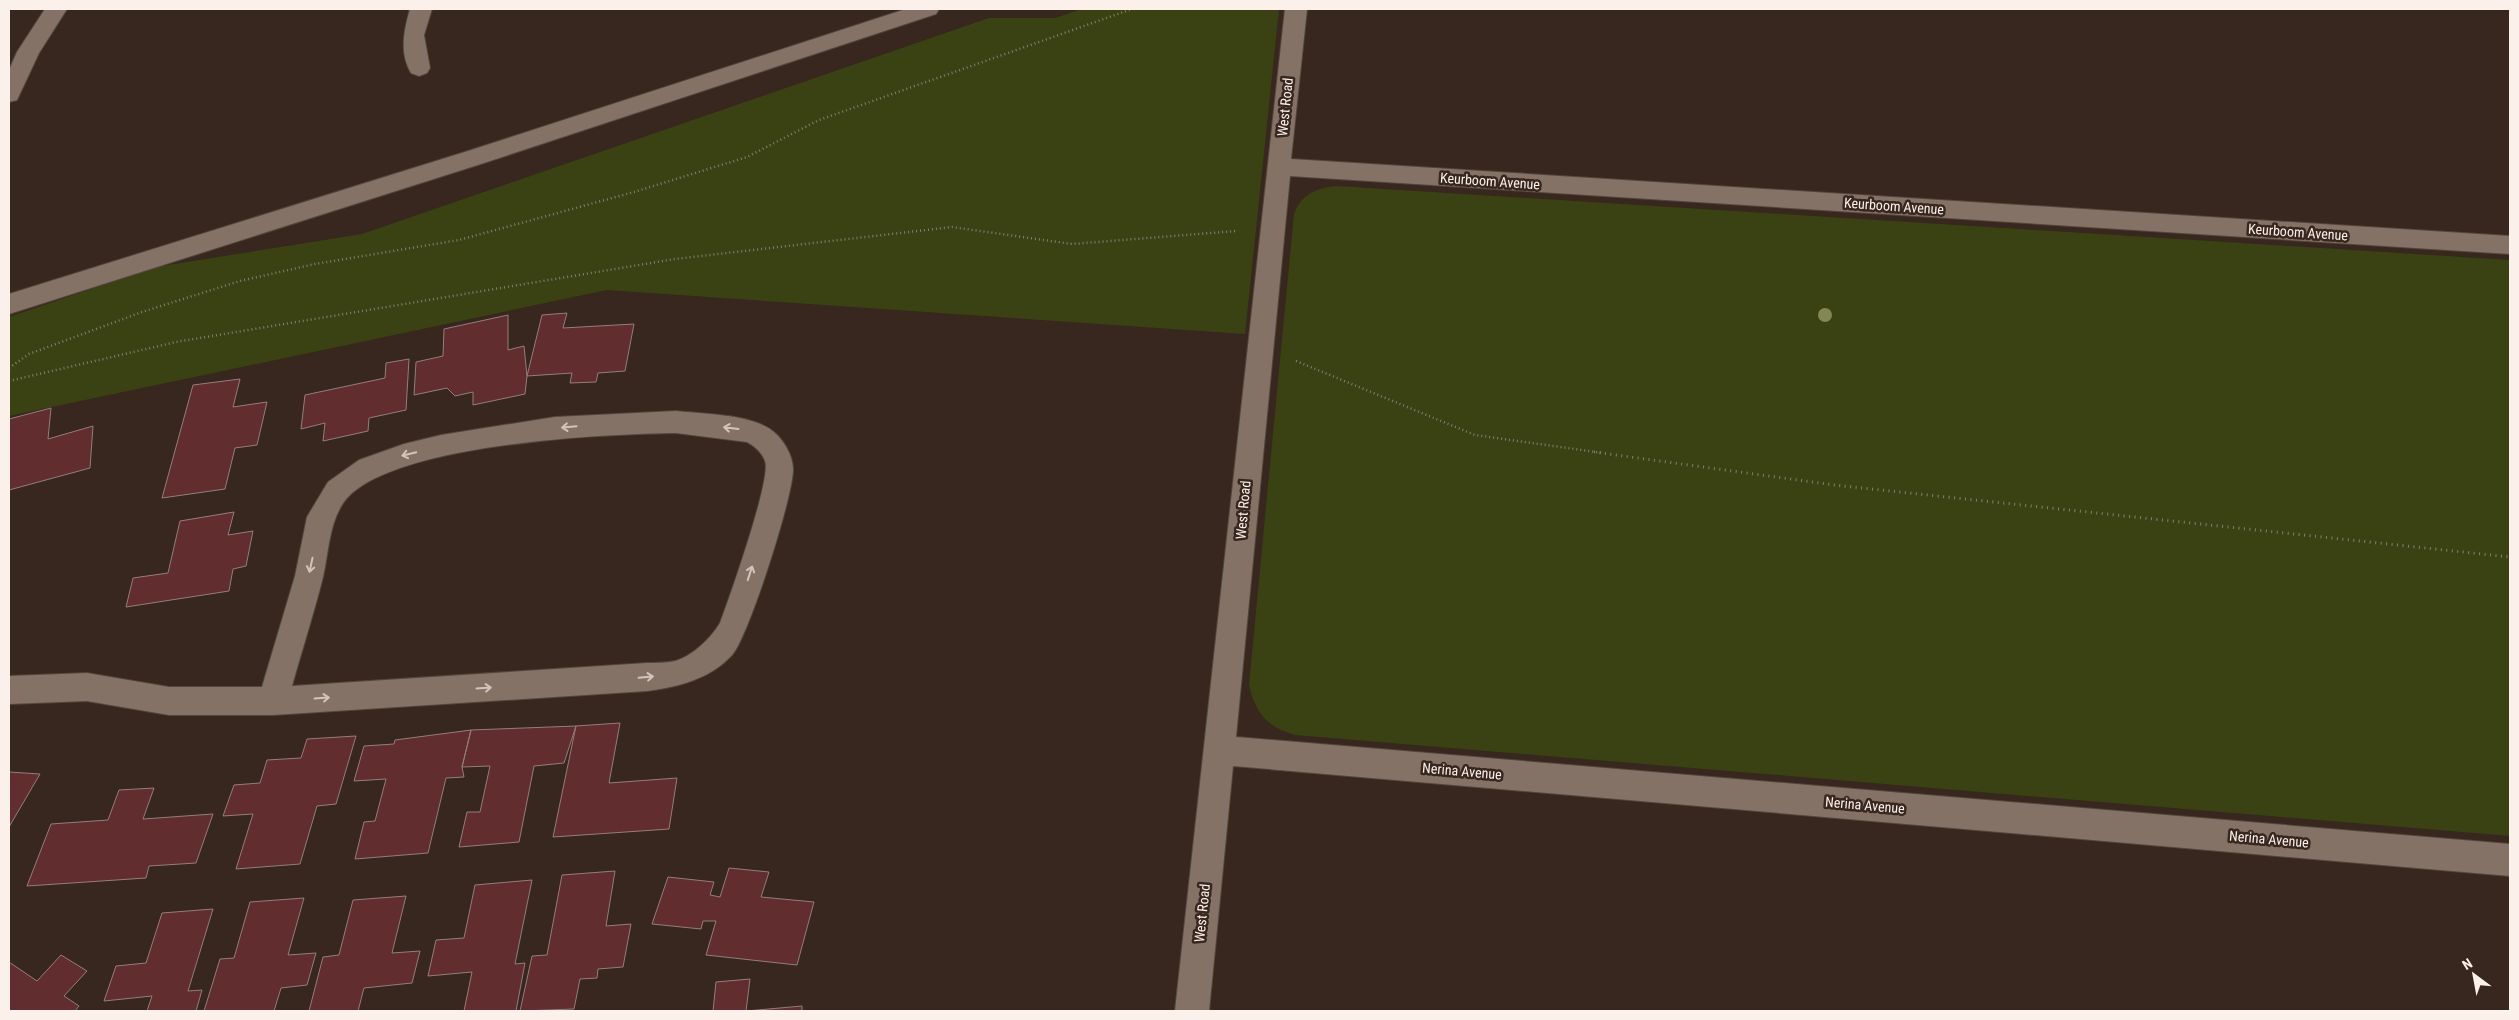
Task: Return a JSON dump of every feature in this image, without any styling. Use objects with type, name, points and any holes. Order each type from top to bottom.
[{"type":"street","points":[[9,94],[28,52],[56,9]]},
{"type":"street","points":[[420,68],[413,35],[421,9]]},
{"type":"street","points":[[9,304],[476,157],[928,9]]},
{"type":"street","name":"West Road","points":[[1192,1011],[1220,750],[1258,346],[1296,9]]},
{"type":"street","name":"Keurboom Avenue","points":[[1278,167],[2510,245]]},
{"type":"street","points":[[9,690],[87,687],[169,701],[273,702],[676,674],[695,666],[722,646],[732,629],[766,527],[780,471],[779,460],[765,440],[745,430],[676,422],[620,422],[555,428],[441,446],[404,455],[368,468],[338,490],[321,516],[309,576],[273,702]]},
{"type":"street","name":"Nerina Avenue","points":[[1220,750],[2510,860]]},
{"type":"path","points":[[9,368],[38,351],[142,312],[240,281],[315,264],[459,240],[634,192],[748,157],[818,120],[1132,9]]},
{"type":"path","points":[[9,380],[176,342],[675,259],[774,247],[952,227],[1072,244],[1163,235],[1272,229]]},
{"type":"path","points":[[1258,346],[1475,435],[1834,485],[2510,557]]},
{"type":"green space","points":[[1082,9],[1279,9],[1245,334],[607,290],[9,416],[9,317],[156,267],[362,234],[989,18],[1055,18]]},
{"type":"green space","points":[[1337,186],[2510,260],[2510,836],[1296,735],[1278,728],[1264,718],[1259,711],[1249,685],[1294,214],[1301,201],[1311,193],[1323,188]]},
{"type":"building","points":[[567,313],[563,328],[634,324],[625,371],[598,373],[596,382],[570,383],[572,373],[527,376],[542,315]]},
{"type":"building","points":[[508,315],[508,350],[524,346],[527,376],[525,394],[473,405],[473,392],[455,396],[447,388],[414,395],[416,362],[443,356],[444,329]]},
{"type":"building","points":[[409,359],[406,410],[369,418],[368,431],[323,441],[325,423],[301,429],[305,395],[385,378],[386,363]]},
{"type":"building","points":[[240,379],[233,407],[267,402],[257,445],[235,448],[225,489],[162,498],[193,385]]},
{"type":"building","points":[[51,408],[48,439],[93,426],[90,468],[9,490],[9,419]]},
{"type":"building","points":[[234,512],[228,535],[253,531],[246,566],[233,569],[229,591],[126,607],[133,578],[168,573],[180,521]]},
{"type":"building","points":[[620,723],[609,783],[677,778],[669,829],[553,837],[576,726]]},
{"type":"building","points":[[576,726],[564,763],[534,766],[519,842],[459,847],[467,812],[480,812],[490,766],[462,767],[471,730]]},
{"type":"building","points":[[471,730],[462,767],[464,777],[446,778],[428,853],[355,859],[364,822],[375,821],[386,779],[354,781],[364,746],[394,744],[395,740]]},
{"type":"building","points":[[356,736],[336,804],[317,806],[300,864],[236,869],[253,814],[223,816],[234,785],[260,783],[267,760],[301,758],[307,739]]},
{"type":"building","points":[[9,772],[40,774],[9,827]]},
{"type":"building","points":[[154,788],[143,819],[213,814],[196,863],[149,866],[146,878],[27,886],[51,824],[108,820],[119,790]]},
{"type":"building","points":[[729,868],[769,872],[761,897],[814,902],[797,965],[706,955],[716,921],[703,921],[701,929],[652,924],[668,877],[714,882],[710,895],[720,897]]},
{"type":"building","points":[[615,871],[606,926],[631,924],[623,967],[598,969],[597,978],[580,979],[574,1009],[520,1011],[532,956],[547,955],[562,875]]},
{"type":"building","points":[[532,880],[515,964],[525,963],[516,1011],[464,1011],[472,972],[428,976],[436,940],[464,938],[475,885]]},
{"type":"building","points":[[406,896],[392,953],[420,951],[412,983],[364,988],[358,1011],[309,1011],[323,957],[339,955],[353,900]]},
{"type":"building","points":[[304,898],[288,955],[316,953],[307,985],[281,988],[274,1011],[204,1011],[220,959],[234,958],[250,902]]},
{"type":"building","points":[[213,909],[188,991],[202,990],[196,1011],[147,1011],[152,996],[104,1001],[116,966],[146,963],[162,913]]},
{"type":"building","points":[[61,955],[87,971],[64,996],[79,1006],[75,1011],[9,1011],[9,962],[37,981]]},
{"type":"building","points":[[750,979],[746,1011],[713,1011],[716,982]]},
{"type":"building","points":[[802,1006],[802,1011],[746,1011]]}]
